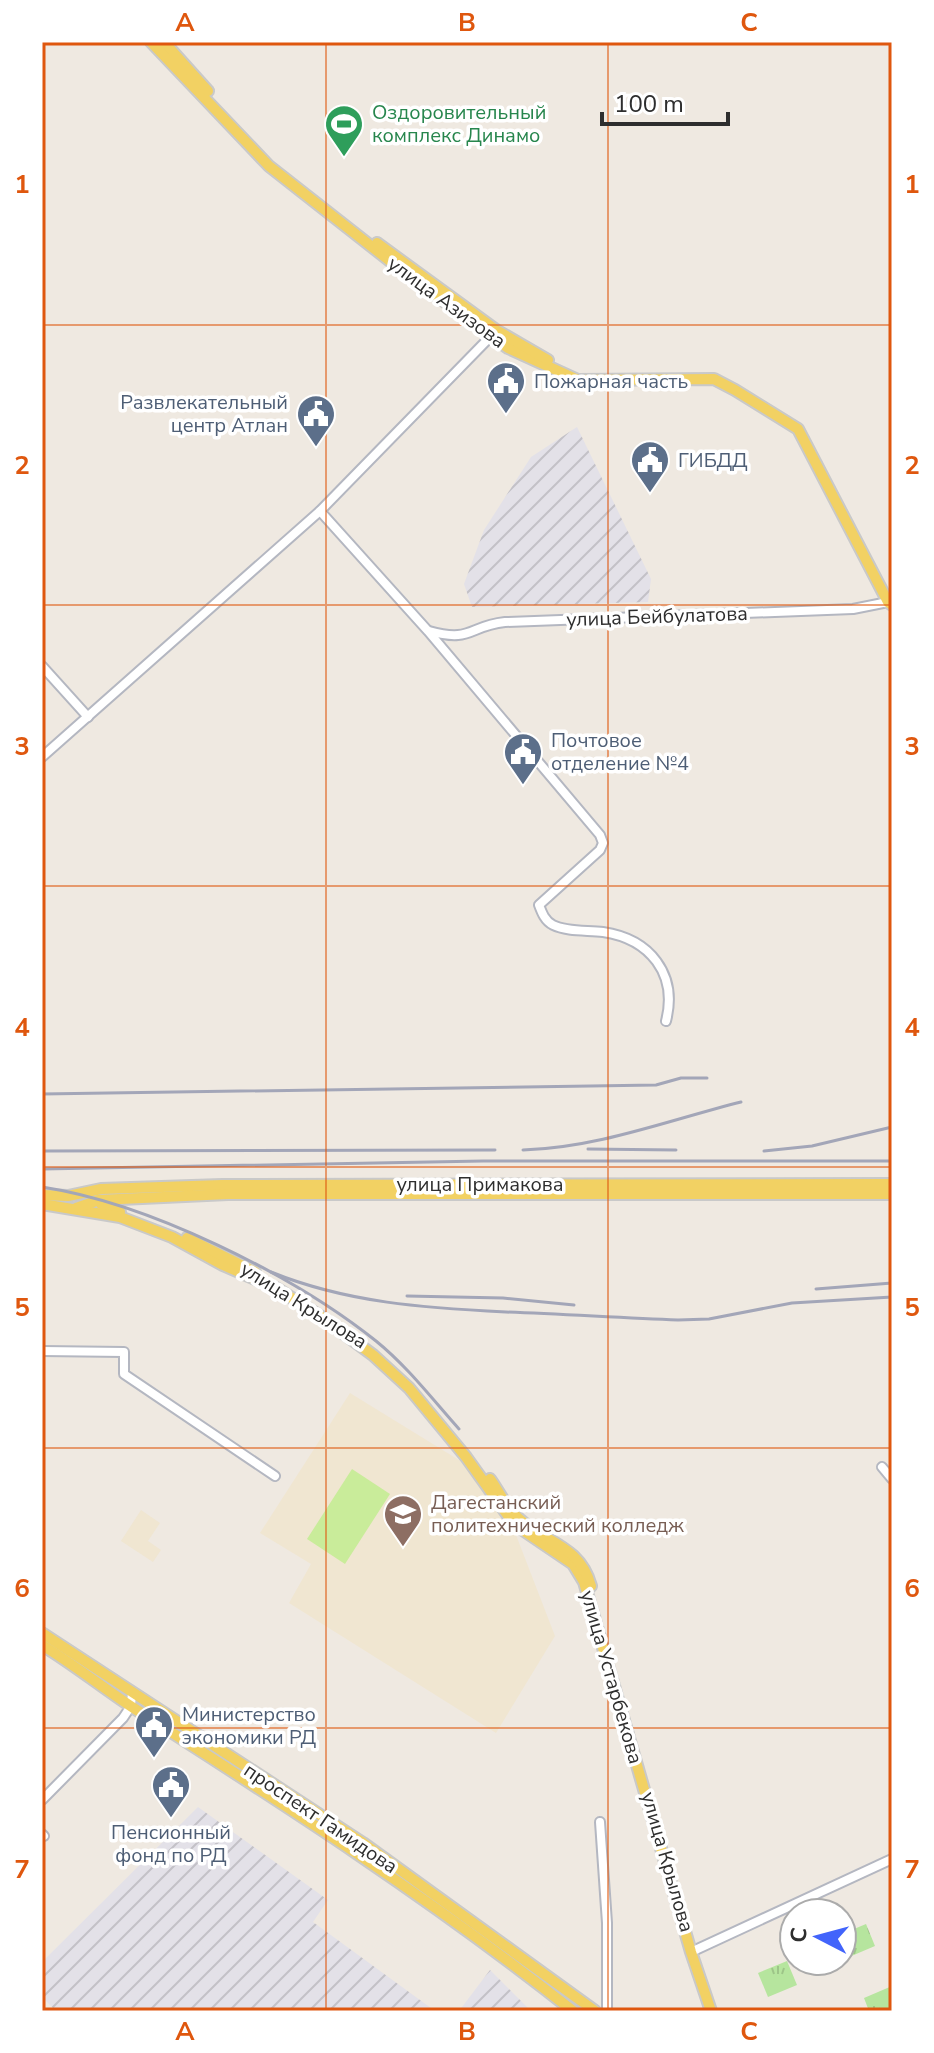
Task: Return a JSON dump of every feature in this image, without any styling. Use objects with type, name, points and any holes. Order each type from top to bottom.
[{"type":"main road","name":"улица Азизова","points":[[151,42],[269,166],[493,334]]},
{"type":"main road","name":"улица Азизова","points":[[164,42],[275,162],[508,348],[578,380],[714,379],[798,429],[891,601]]},
{"type":"main road","name":"улица Примакова","points":[[75,1194],[101,1189],[238,1185],[892,1184]]},
{"type":"main road","points":[[42,1195],[75,1194],[74,1209],[100,1202]]},
{"type":"main road","name":"улица Крылова","points":[[75,1194],[175,1232],[226,1256],[352,1332],[412,1385],[457,1437],[513,1514],[575,1555],[587,1572],[692,1952],[712,2011]]},
{"type":"main road","name":"улица Примакова","points":[[100,1202],[228,1194],[892,1194]]},
{"type":"main road","name":"улица Устарбекова","points":[[42,1204],[120,1217],[172,1237],[223,1265],[276,1288],[343,1331],[409,1388],[466,1457],[514,1524],[573,1564],[584,1582],[692,1952]]},
{"type":"main road","name":"проспект Гамидова","points":[[42,1633],[363,1843],[595,2011]]},
{"type":"main road","name":"проспект Гамидова","points":[[42,1645],[358,1852],[573,2011]]},
{"type":"street","points":[[42,757],[320,511],[493,334]]},
{"type":"street","points":[[320,511],[428,631],[600,835],[603,843],[600,850],[539,905],[552,925],[607,932],[645,947],[659,965],[669,989],[666,1021]]},
{"type":"street","name":"улица Бейбулатова","points":[[428,631],[458,637],[491,623],[853,609],[891,601]]},
{"type":"street","points":[[42,666],[88,717]]},
{"type":"street","points":[[42,1351],[124,1352],[124,1374],[275,1476]]},
{"type":"street","points":[[882,1467],[892,1479]]},
{"type":"street","points":[[42,1800],[123,1718],[131,1706],[132,1692]]},
{"type":"street","points":[[600,1822],[607,1923],[607,2011]]},
{"type":"street","points":[[692,1952],[892,1859]]},
{"type":"shaded area","points":[[577,427],[651,579],[648,602],[472,607],[464,584],[484,530],[531,457]]},
{"type":"shaded area","name":"Дагестанский политехнический колледж","points":[[350,1393],[467,1465],[511,1522],[555,1636],[496,1733],[289,1603],[311,1564],[260,1533]]},
{"type":"shaded area","points":[[141,1510],[160,1523],[148,1541],[161,1550],[153,1562],[121,1541]]},
{"type":"shaded area","points":[[198,1807],[328,1900],[313,1922],[435,2011],[56,2011],[42,1997],[42,1962]]},
{"type":"shaded area","points":[[490,1970],[528,2008],[523,2011],[459,2011]]},
{"type":"green space","points":[[352,1469],[390,1494],[345,1564],[307,1539]]},
{"type":"green space","points":[[866,1924],[875,1946],[858,1953],[858,1927]]},
{"type":"green space","points":[[778,1965],[778,1977],[794,1977],[797,1985],[768,1997],[758,1973]]},
{"type":"green space","points":[[892,1986],[892,2010],[869,2011],[864,1998]]},
{"type":"railway","points":[[42,1094],[656,1085],[681,1078],[707,1078]]},
{"type":"railway","points":[[523,1150],[606,1139],[741,1102]]},
{"type":"railway","points":[[764,1151],[812,1146],[892,1127]]},
{"type":"railway","points":[[588,1149],[676,1150]]},
{"type":"railway","points":[[42,1151],[495,1150]]},
{"type":"railway","points":[[42,1169],[483,1161],[892,1161]]},
{"type":"railway","points":[[42,1187],[83,1195],[172,1225],[261,1267],[303,1291],[376,1341],[409,1372],[459,1429]]},
{"type":"railway","points":[[271,1272],[329,1291],[417,1306],[678,1320],[709,1319],[792,1303],[892,1297]]},
{"type":"railway","points":[[816,1289],[892,1283]]},
{"type":"railway","points":[[407,1296],[503,1298],[574,1305]]},
{"type":"place","name":"Оздоровительный комплекс Динамо","points":[[344,158]]},
{"type":"place","name":"Пожарная часть","points":[[506,415]]},
{"type":"place","name":"Развлекательный центр Атлан","points":[[316,448]]},
{"type":"place","name":"ГИБДД","points":[[650,494]]},
{"type":"place","name":"Почтовое отделение №4","points":[[523,786]]},
{"type":"place","name":"Дагестанский политехнический колледж","points":[[403,1548]]},
{"type":"place","name":"Министерство экономики РД","points":[[154,1759]]},
{"type":"place","name":"Пенсионный фонд по РД","points":[[171,1819]]}]
